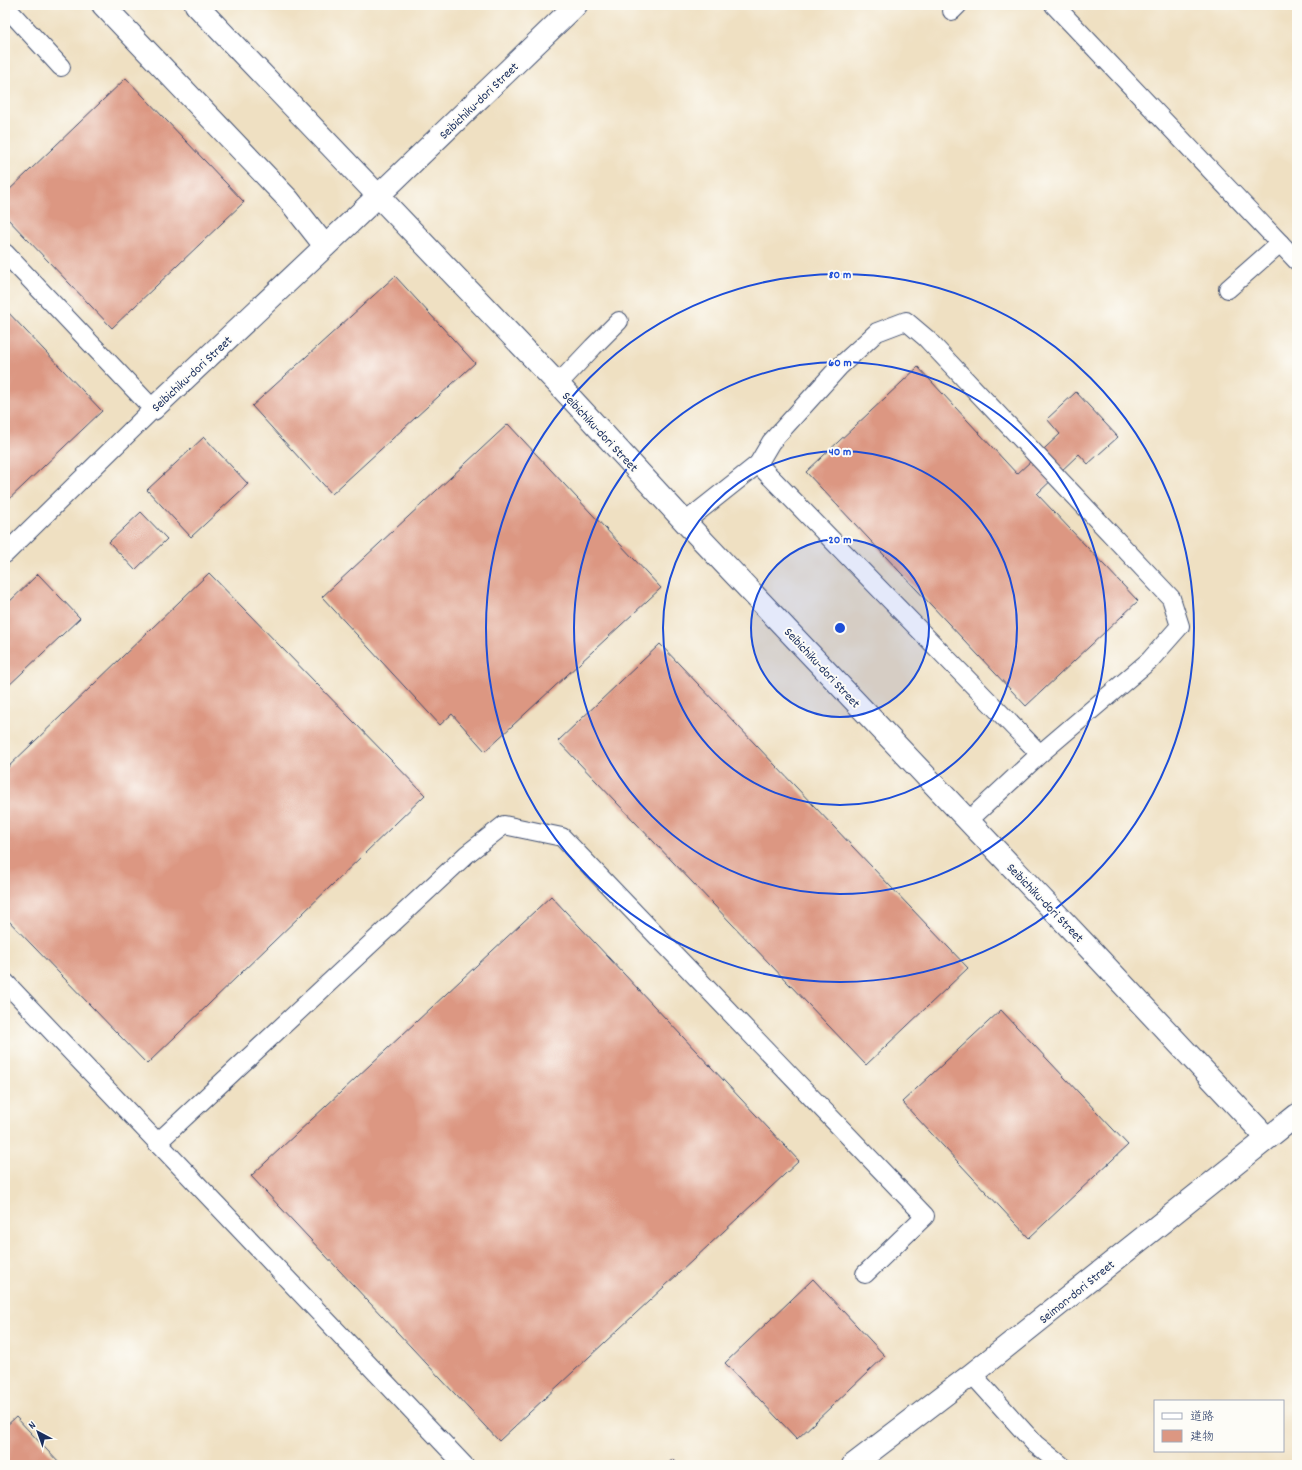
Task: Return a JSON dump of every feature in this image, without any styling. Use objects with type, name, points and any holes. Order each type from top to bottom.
[{"type":"street","points":[[103,5],[288,198],[325,246]]},
{"type":"street","points":[[196,5],[379,195]]},
{"type":"street","name":"Seibichiku-dori Street","points":[[153,409],[379,195],[576,5]]},
{"type":"street","name":"Seibichiku-dori Street","points":[[379,195],[558,384],[685,522],[1267,1138]]},
{"type":"street","name":"Seimon-dori Street","points":[[854,1465],[972,1374],[1297,1115]]},
{"type":"lane","points":[[1054,5],[1297,261]]},
{"type":"lane","points":[[5,6],[61,67]]},
{"type":"lane","points":[[1228,289],[1280,243]]},
{"type":"lane","points":[[5,253],[153,409]]},
{"type":"lane","points":[[558,384],[592,347],[619,321]]},
{"type":"lane","points":[[685,522],[758,464],[771,442],[839,367],[877,332],[906,321],[926,338],[1171,598],[1180,626],[1150,660],[1040,754],[968,821]]},
{"type":"lane","name":"Seibichiku-dori Street","points":[[5,554],[153,409]]},
{"type":"lane","points":[[758,464],[1040,754]]},
{"type":"lane","points":[[157,1143],[467,854],[504,825],[562,837],[925,1216],[865,1274]]},
{"type":"lane","points":[[5,982],[464,1465]]},
{"type":"lane","points":[[972,1374],[1034,1444],[1061,1465]]},
{"type":"building","points":[[126,78],[244,202],[112,328],[5,216],[5,194]]},
{"type":"building","points":[[395,276],[475,363],[332,494],[252,406]]},
{"type":"building","points":[[5,309],[102,411],[5,503]]},
{"type":"building","points":[[918,367],[1017,474],[1060,434],[1047,419],[1076,392],[1118,437],[1088,464],[1079,454],[1037,494],[1138,601],[1026,706],[806,472]]},
{"type":"building","points":[[508,424],[661,588],[485,751],[452,714],[440,725],[322,597]]},
{"type":"building","points":[[204,437],[248,484],[191,537],[147,490]]},
{"type":"building","points":[[141,512],[167,539],[135,570],[109,542]]},
{"type":"building","points":[[209,573],[425,795],[147,1064],[5,917],[5,770]]},
{"type":"building","points":[[38,574],[80,618],[5,689],[5,606]]},
{"type":"building","points":[[660,644],[968,968],[866,1065],[558,741]]},
{"type":"building","points":[[551,896],[799,1161],[499,1441],[251,1176]]},
{"type":"building","points":[[1001,1010],[1128,1145],[1029,1238],[902,1102]]},
{"type":"building","points":[[813,1279],[885,1356],[797,1439],[725,1363]]},
{"type":"building","points":[[16,1417],[61,1465],[5,1465],[5,1427]]},
{"type":"building","points":[[673,1459],[679,1465],[666,1465]]}]
